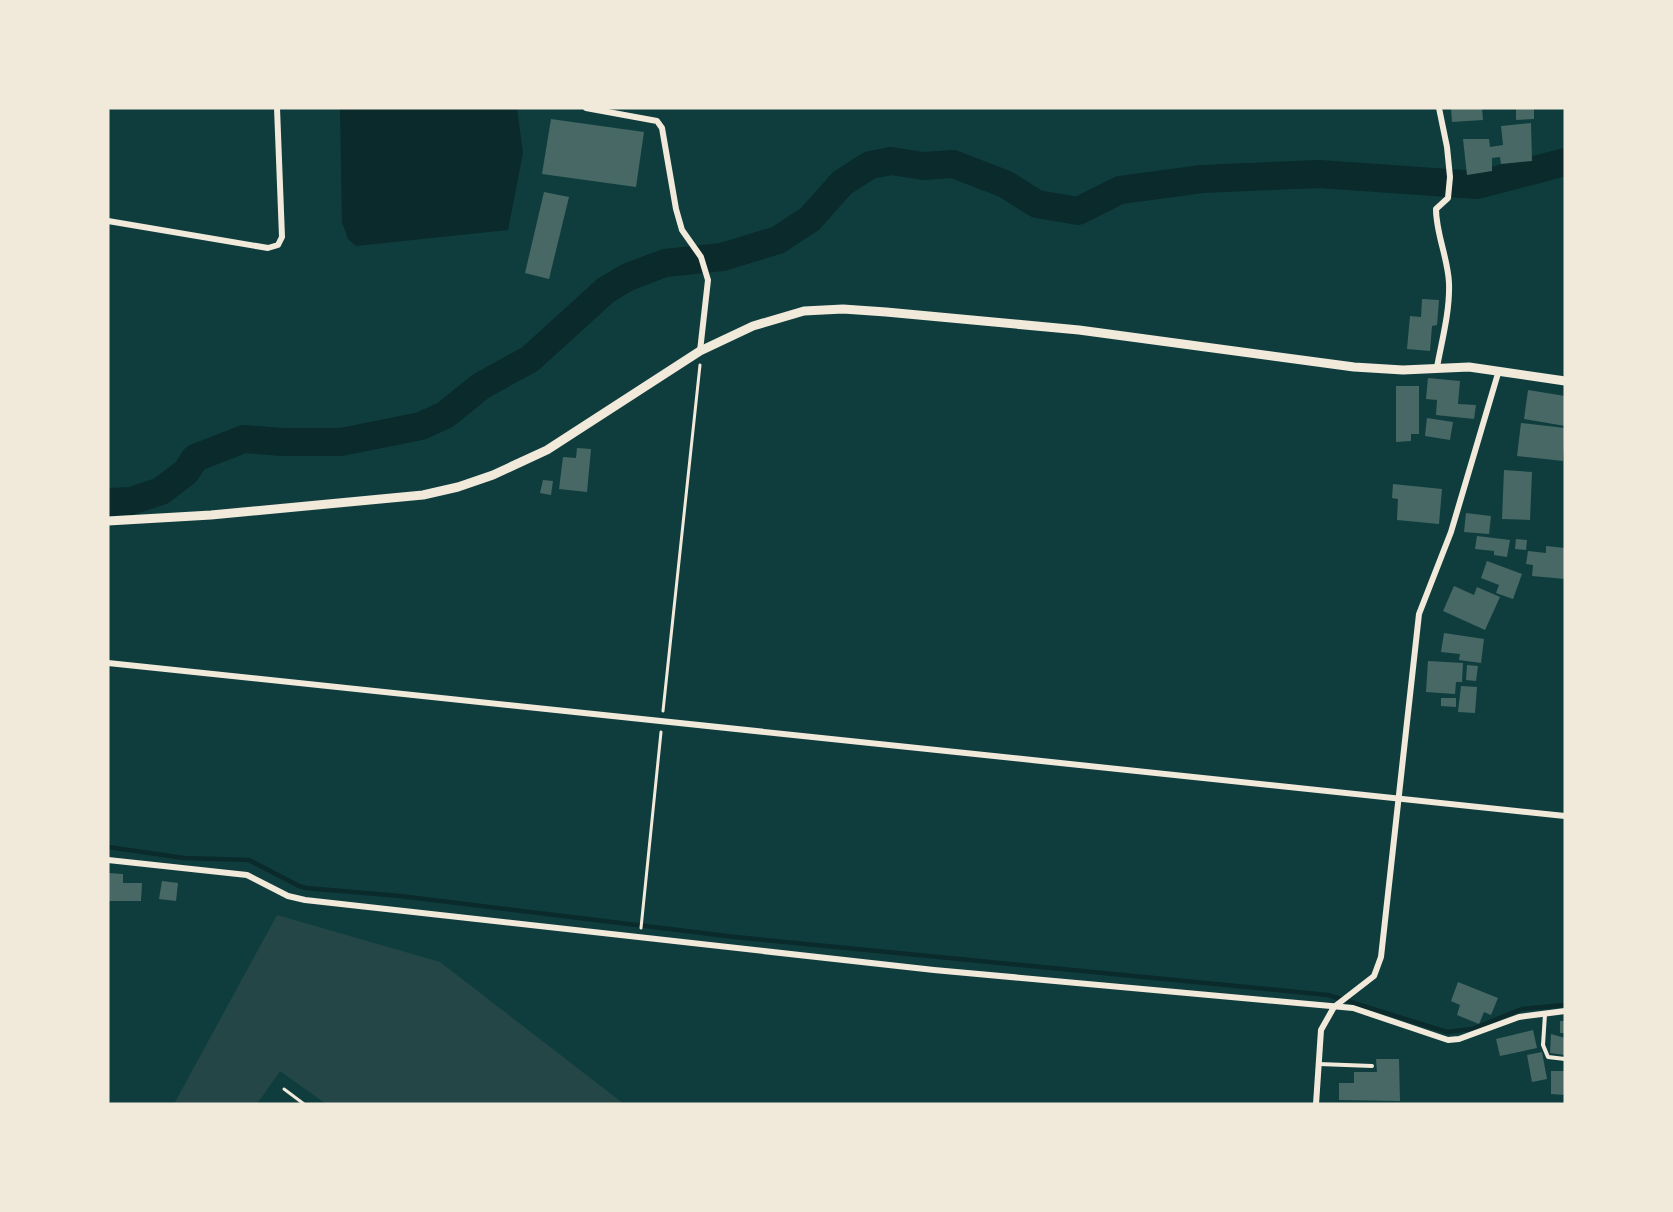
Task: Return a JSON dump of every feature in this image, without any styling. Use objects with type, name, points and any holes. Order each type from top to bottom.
[{"type":"street","points":[[108,221],[268,248],[278,245],[282,237],[277,108]]},
{"type":"street","points":[[586,108],[657,121],[665,138],[679,219],[688,240],[701,257],[708,280],[700,351]]},
{"type":"street","points":[[1437,367],[1445,326],[1449,284],[1436,222],[1436,209],[1448,198],[1450,177],[1439,108]]},
{"type":"street","points":[[108,521],[211,515],[423,495],[458,487],[493,475],[547,450],[700,351],[753,326],[804,311],[843,309],[1079,330],[1354,367],[1403,370],[1437,367],[1499,370],[1565,381]]},
{"type":"street","points":[[1316,1104],[1321,1030],[1334,1007],[1374,976],[1381,957],[1419,614],[1451,532],[1499,370]]},
{"type":"street","points":[[108,663],[1565,816]]},
{"type":"street","points":[[108,860],[247,875],[288,896],[328,902],[899,967],[1353,1008],[1448,1040],[1459,1039],[1519,1017],[1565,1011]]},
{"type":"lane","points":[[1545,1014],[1543,1045],[1548,1057],[1565,1059]]},
{"type":"lane","points":[[1318,1064],[1372,1066]]},
{"type":"path","points":[[642,922],[700,351]]},
{"type":"path","points":[[284,1089],[304,1104]]},
{"type":"shaded area","points":[[340,108],[517,108],[523,153],[508,230],[356,246],[348,239],[342,222]]},
{"type":"shaded area","points":[[277,915],[440,962],[624,1104],[326,1104],[280,1071],[257,1104],[174,1104]]},
{"type":"building","points":[[1451,108],[1482,108],[1483,120],[1452,122]]},
{"type":"building","points":[[1516,108],[1534,108],[1534,119],[1516,120]]},
{"type":"building","points":[[551,119],[644,132],[636,187],[542,174]]},
{"type":"building","points":[[1531,123],[1532,161],[1501,164],[1500,157],[1492,158],[1492,171],[1467,175],[1463,139],[1489,139],[1490,147],[1503,145],[1501,126]]},
{"type":"building","points":[[544,192],[569,197],[549,279],[525,273]]},
{"type":"building","points":[[1422,299],[1439,300],[1437,325],[1432,326],[1430,351],[1407,349],[1410,316],[1421,317]]},
{"type":"building","points":[[1428,378],[1460,381],[1458,404],[1476,405],[1474,419],[1436,415],[1437,400],[1426,399]]},
{"type":"building","points":[[1396,386],[1419,386],[1419,434],[1411,434],[1411,441],[1396,442]]},
{"type":"building","points":[[1528,390],[1565,396],[1565,426],[1524,419]]},
{"type":"building","points":[[1427,418],[1453,422],[1450,440],[1425,436]]},
{"type":"building","points":[[1521,423],[1565,428],[1563,461],[1517,456]]},
{"type":"building","points":[[577,448],[591,449],[587,492],[559,489],[563,457],[576,458]]},
{"type":"building","points":[[1504,470],[1532,472],[1530,520],[1502,519]]},
{"type":"building","points":[[543,480],[553,481],[551,495],[540,493]]},
{"type":"building","points":[[1393,484],[1442,489],[1439,524],[1397,520],[1398,499],[1392,498]]},
{"type":"building","points":[[1466,513],[1491,516],[1489,534],[1464,532]]},
{"type":"building","points":[[1477,536],[1510,540],[1507,557],[1494,555],[1494,551],[1475,549]]},
{"type":"building","points":[[1516,539],[1527,540],[1526,550],[1515,549]]},
{"type":"building","points":[[1546,546],[1565,548],[1565,579],[1532,576],[1533,565],[1526,564],[1528,551],[1546,553]]},
{"type":"building","points":[[1487,561],[1522,574],[1513,599],[1496,593],[1499,585],[1481,578]]},
{"type":"building","points":[[1454,586],[1474,595],[1477,587],[1500,597],[1485,630],[1443,611]]},
{"type":"building","points":[[1444,633],[1484,639],[1481,663],[1459,660],[1460,654],[1441,652]]},
{"type":"building","points":[[1428,661],[1463,663],[1462,682],[1456,682],[1455,694],[1426,692]]},
{"type":"building","points":[[1467,665],[1478,666],[1476,681],[1466,680]]},
{"type":"building","points":[[1461,686],[1477,687],[1475,713],[1458,712]]},
{"type":"building","points":[[1441,698],[1456,698],[1456,707],[1441,706]]},
{"type":"building","points":[[108,873],[123,874],[123,883],[142,883],[141,901],[108,901]]},
{"type":"building","points":[[162,881],[178,883],[176,901],[159,899]]},
{"type":"building","points":[[1458,982],[1498,998],[1491,1015],[1484,1012],[1479,1024],[1457,1015],[1460,1005],[1451,1001]]},
{"type":"building","points":[[1560,1021],[1565,1021],[1565,1033],[1560,1033]]},
{"type":"building","points":[[1533,1030],[1537,1048],[1500,1056],[1496,1039]]},
{"type":"building","points":[[1551,1034],[1565,1038],[1565,1055],[1550,1053]]},
{"type":"building","points":[[1542,1052],[1547,1079],[1532,1082],[1527,1055]]},
{"type":"building","points":[[1376,1059],[1399,1059],[1400,1101],[1339,1100],[1339,1083],[1354,1083],[1354,1072],[1377,1072]]},
{"type":"building","points":[[1551,1071],[1565,1071],[1565,1095],[1551,1094]]},
{"type":"waterway","points":[[108,502],[131,501],[161,491],[186,472],[195,458],[244,439],[282,442],[341,442],[421,426],[445,415],[481,386],[530,359],[606,290],[628,277],[665,263],[722,257],[778,240],[810,219],[842,183],[870,165],[891,161],[923,166],[953,164],[1005,184],[1037,204],[1078,211],[1120,190],[1202,179],[1319,174],[1477,185],[1565,162]]},
{"type":"waterway","points":[[108,847],[184,858],[249,860],[306,888],[400,896],[735,937],[1328,995],[1447,1032],[1472,1029],[1522,1009],[1565,1005]]}]
